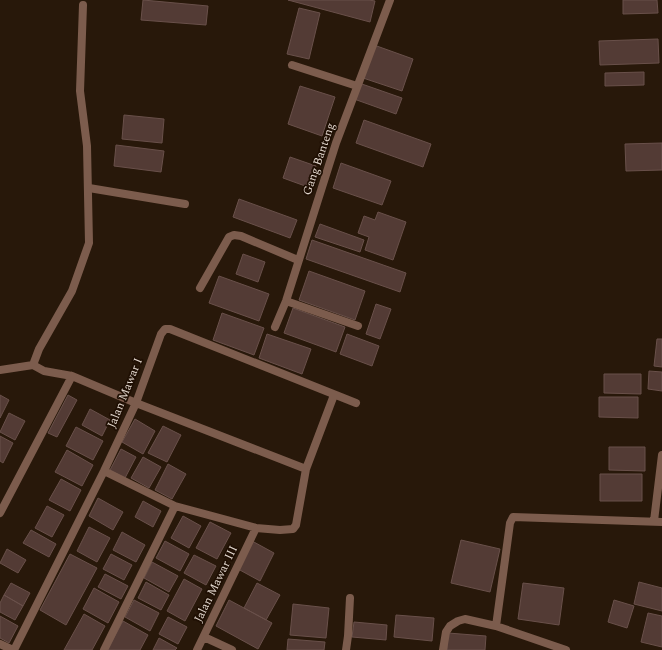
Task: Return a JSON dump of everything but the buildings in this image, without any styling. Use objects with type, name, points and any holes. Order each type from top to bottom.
[{"type":"street","name":"Gang Banteng","points":[[275,327],[286,301],[336,143],[390,0]]},
{"type":"street","points":[[33,365],[40,349],[72,291],[89,243],[87,146],[80,91],[83,5]]},
{"type":"street","points":[[292,65],[357,86]]},
{"type":"street","points":[[89,188],[185,204]]},
{"type":"street","points":[[200,288],[229,236],[241,236],[298,260]]},
{"type":"street","points":[[286,301],[358,326]]},
{"type":"street","name":"Jalan Mawar I","points":[[14,650],[104,471],[136,403],[161,334],[165,329],[170,329],[356,403]]},
{"type":"street","points":[[0,370],[33,365],[44,371],[72,376],[136,403],[306,469]]},
{"type":"street","points":[[0,513],[72,376]]},
{"type":"street","points":[[104,471],[175,506],[256,528],[293,529],[296,525],[306,469],[334,395]]},
{"type":"street","points":[[496,626],[510,523],[513,516],[658,522],[662,455]]},
{"type":"street","points":[[104,650],[175,506]]},
{"type":"street","name":"Jalan Mawar III","points":[[197,650],[256,528]]},
{"type":"street","points":[[346,650],[350,598]]},
{"type":"street","points":[[443,650],[446,632],[450,626],[458,621],[465,620],[496,626],[566,650]]},
{"type":"street","points":[[204,637],[232,650]]},
{"type":"street","points":[[0,644],[14,650]]}]
